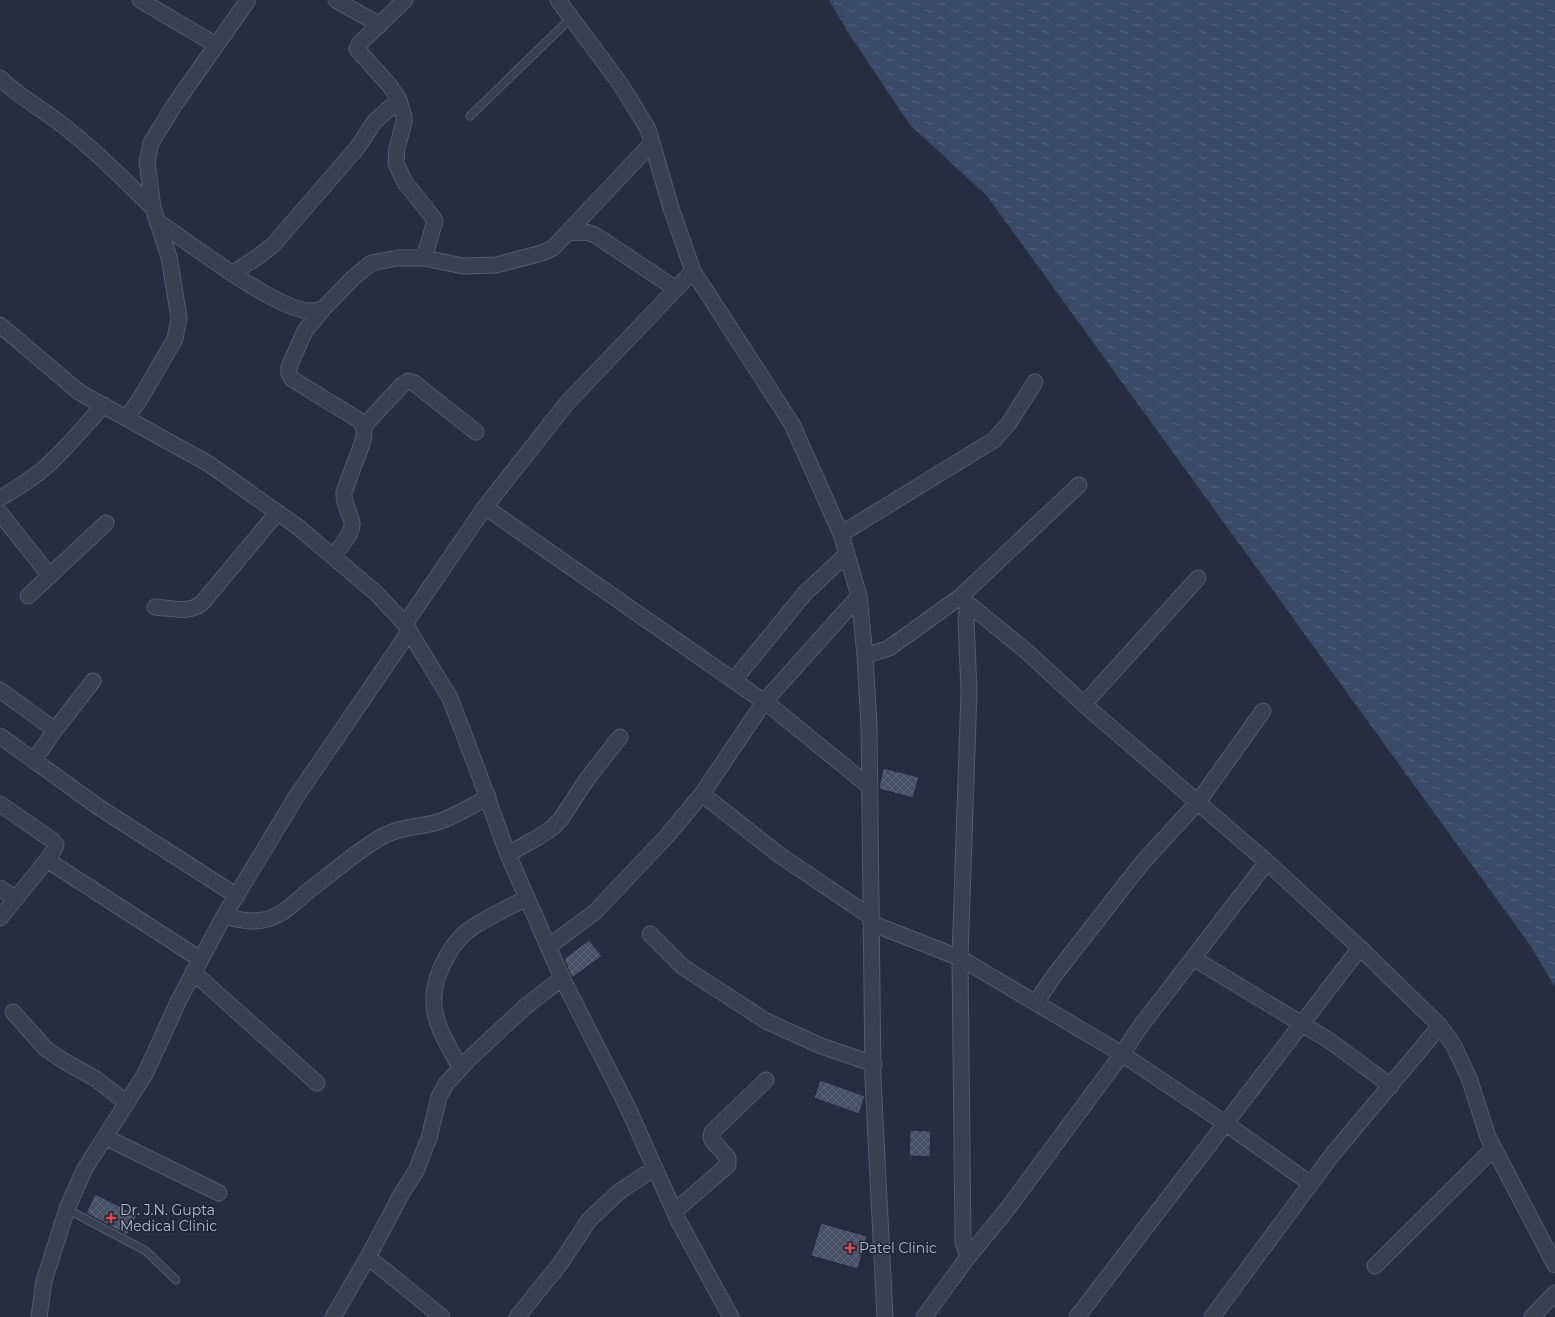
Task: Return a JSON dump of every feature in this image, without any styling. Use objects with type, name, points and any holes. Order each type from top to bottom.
[{"type":"street","points":[[140,0],[216,45]]},
{"type":"street","points":[[127,417],[140,399],[175,339],[178,318],[169,257],[155,214],[147,161],[151,142],[175,104],[248,0]]},
{"type":"street","points":[[336,0],[380,25]]},
{"type":"street","points":[[405,0],[359,44],[357,49],[390,86],[399,100],[404,122],[397,148],[396,163],[404,181],[435,222],[424,258]]},
{"type":"street","points":[[558,0],[621,85],[648,130],[671,208],[693,270],[792,424],[841,534],[859,596],[865,656],[869,725],[873,1079],[885,1317]]},
{"type":"street","points":[[0,78],[11,89],[61,123],[100,156],[155,214],[233,273],[277,301],[310,311],[323,309]]},
{"type":"street","points":[[233,273],[273,245],[357,148],[375,121],[399,100]]},
{"type":"street","points":[[333,556],[352,527],[352,522],[343,498],[365,433],[364,426],[357,419],[298,384],[289,374],[292,359],[305,330],[353,278],[371,263],[398,258],[424,258],[463,266],[496,265],[542,253],[553,248],[652,143]]},
{"type":"street","points":[[567,233],[586,232],[595,235],[676,289]]},
{"type":"street","points":[[40,1317],[44,1281],[66,1210],[84,1170],[145,1074],[200,959],[224,916],[296,797],[485,507],[567,403],[693,270]]},
{"type":"street","points":[[0,325],[79,392],[127,417],[209,464],[298,527],[376,593],[407,628],[450,698],[508,854],[562,978],[627,1106],[675,1211],[732,1317]]},
{"type":"street","points":[[364,426],[402,385],[408,381],[414,383],[476,432]]},
{"type":"street","points":[[841,534],[994,440],[1010,423],[1035,382]]},
{"type":"street","points":[[0,498],[18,488],[55,458],[104,405]]},
{"type":"street","points":[[865,656],[888,648],[964,601],[1079,485]]},
{"type":"street","points":[[485,507],[734,680],[764,702],[870,787]]},
{"type":"street","points":[[155,607],[191,610],[196,608],[202,603],[277,512]]},
{"type":"street","points":[[0,513],[50,576]]},
{"type":"street","points":[[28,596],[106,523]]},
{"type":"street","points":[[734,680],[810,588],[846,554]]},
{"type":"street","points":[[1084,704],[1198,578]]},
{"type":"street","points":[[548,947],[595,912],[667,836],[702,794],[764,702],[859,596]]},
{"type":"street","points":[[964,601],[1026,651],[1084,704],[1267,862],[1360,948],[1440,1026],[1454,1046],[1469,1078],[1488,1137],[1554,1263]]},
{"type":"street","points":[[964,601],[969,692],[960,958],[963,1242],[968,1257]]},
{"type":"street","points":[[34,760],[93,681]]},
{"type":"street","points":[[0,690],[55,730]]},
{"type":"street","points":[[1036,1003],[1053,977],[1142,863],[1198,802],[1263,711]]},
{"type":"street","points":[[0,736],[100,808],[236,896]]},
{"type":"street","points":[[508,854],[542,835],[561,819],[587,779],[620,737]]},
{"type":"street","points":[[702,794],[778,854],[871,920],[960,958],[1122,1054],[1225,1123],[1311,1184]]},
{"type":"street","points":[[224,916],[249,921],[263,920],[273,917],[284,911],[315,885],[371,844],[385,836],[400,829],[438,822],[449,818],[488,797]]},
{"type":"street","points":[[0,804],[55,843],[56,848],[0,918]]},
{"type":"street","points":[[47,860],[200,959]]},
{"type":"street","points":[[924,1317],[968,1257],[1005,1212],[1122,1054],[1140,1027],[1267,862]]},
{"type":"street","points":[[0,888],[16,899]]},
{"type":"street","points":[[460,1067],[442,1034],[435,1017],[432,1000],[435,981],[444,962],[460,937],[472,927],[527,898]]},
{"type":"street","points":[[650,934],[683,967],[766,1021],[821,1046],[874,1064]]},
{"type":"street","points":[[1077,1317],[1360,948]]},
{"type":"street","points":[[1193,958],[1330,1041],[1391,1086]]},
{"type":"street","points":[[193,972],[317,1083]]},
{"type":"street","points":[[333,1317],[368,1257],[402,1193],[416,1171],[429,1138],[439,1097],[446,1084],[460,1067],[525,1007],[562,978]]},
{"type":"street","points":[[13,1012],[46,1049],[96,1079],[127,1103]]},
{"type":"street","points":[[1212,1317],[1332,1155],[1440,1026]]},
{"type":"street","points":[[675,1211],[728,1165],[728,1158],[712,1140],[712,1132],[766,1080]]},
{"type":"street","points":[[106,1137],[219,1193]]},
{"type":"street","points":[[1375,1266],[1494,1148]]},
{"type":"street","points":[[517,1317],[560,1264],[589,1220],[620,1191],[656,1168]]},
{"type":"street","points":[[368,1257],[442,1317]]},
{"type":"street","points":[[1532,1317],[1555,1293]]},
{"type":"lane","points":[[470,116],[571,18]]},
{"type":"lane","points":[[66,1210],[146,1251],[176,1280]]},
{"type":"water","points":[[829,0],[1555,0],[1555,987],[1530,945],[987,196],[910,125],[849,34]]},
{"type":"building","points":[[883,768],[919,777],[913,798],[879,789]]},
{"type":"building","points":[[589,940],[602,956],[572,978],[564,959]]},
{"type":"building","points":[[820,1080],[865,1096],[859,1114],[814,1098]]},
{"type":"building","points":[[910,1130],[931,1131],[930,1157],[909,1156]]},
{"type":"building","points":[[95,1194],[137,1215],[127,1235],[86,1213]]},
{"type":"building","points":[[821,1223],[867,1236],[858,1269],[811,1256]]},
{"type":"place","name":"Dr. J.N. Gupta Medical Clinic","points":[[111,1218]]},
{"type":"place","name":"Patel Clinic","points":[[850,1248]]}]
